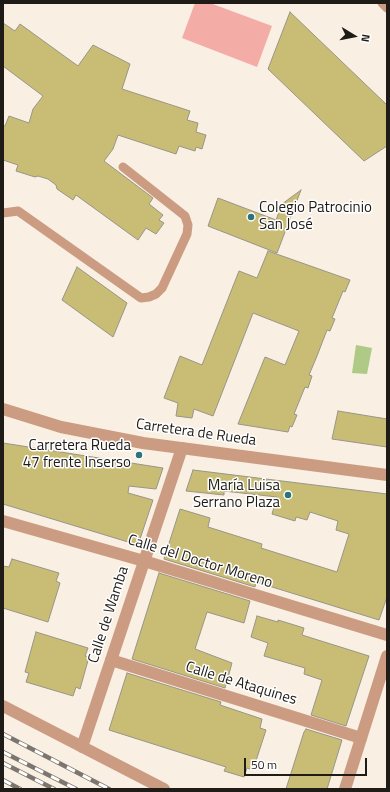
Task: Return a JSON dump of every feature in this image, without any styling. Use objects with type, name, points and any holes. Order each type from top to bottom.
[{"type":"street","name":"Carretera de Rueda","points":[[3,409],[61,427],[182,448],[387,475]]},
{"type":"street","name":"Calle de Wamba","points":[[82,747],[182,448]]},
{"type":"street","name":"Calle del Doctor Moreno","points":[[3,521],[144,561],[387,634]]},
{"type":"street","points":[[345,789],[387,656]]},
{"type":"street","name":"Calle de Ataquines","points":[[111,660],[361,738]]},
{"type":"street","points":[[3,706],[164,789]]},
{"type":"lane","points":[[382,3],[387,8]]},
{"type":"lane","points":[[3,213],[18,211],[141,298],[149,297],[156,294],[162,288],[187,234],[188,225],[185,216],[123,167]]},
{"type":"shaded area","points":[[195,3],[210,3],[272,26],[257,67],[182,38]]},
{"type":"shaded area","points":[[356,345],[372,348],[367,374],[352,373]]},
{"type":"building","points":[[290,12],[387,105],[387,146],[364,161],[268,69]]},
{"type":"building","points":[[3,23],[15,31],[20,24],[78,66],[93,45],[130,64],[122,89],[190,111],[187,120],[198,123],[196,132],[206,135],[202,149],[196,147],[195,151],[179,146],[176,154],[118,135],[113,149],[104,161],[153,198],[149,204],[163,215],[159,220],[164,223],[156,234],[146,228],[138,240],[76,195],[73,200],[57,189],[56,185],[48,179],[38,176],[35,177],[16,171],[18,165],[3,160],[3,126],[5,126],[9,116],[29,123],[33,109],[43,96],[3,66]]},
{"type":"building","points":[[301,190],[277,253],[208,226],[218,198],[276,220],[282,204]]},
{"type":"building","points":[[268,251],[350,280],[345,292],[343,291],[332,318],[335,319],[330,331],[327,330],[309,375],[312,376],[308,388],[305,387],[294,414],[297,415],[292,427],[290,426],[288,432],[238,424],[265,357],[285,365],[299,331],[253,313],[213,416],[194,409],[192,418],[176,416],[178,403],[164,398],[180,356],[202,365],[239,271],[257,278]]},
{"type":"building","points":[[77,267],[127,303],[113,337],[62,300]]},
{"type":"building","points":[[338,411],[387,419],[387,447],[332,439]]},
{"type":"building","points":[[3,443],[163,468],[156,489],[129,486],[128,493],[153,500],[138,545],[3,504]]},
{"type":"building","points":[[193,470],[387,494],[387,597],[379,620],[256,582],[255,587],[164,559],[180,509],[210,518],[208,527],[262,544],[261,548],[337,572],[349,534],[336,530],[338,521],[310,512],[307,520],[296,517],[295,521],[272,514],[277,497],[224,491],[224,495],[186,491]]},
{"type":"building","points":[[12,559],[59,573],[56,581],[60,583],[48,622],[3,608],[3,566],[9,567]]},
{"type":"building","points":[[159,573],[250,601],[244,623],[207,612],[195,649],[232,663],[225,688],[132,659]]},
{"type":"building","points":[[257,616],[278,622],[278,620],[304,628],[302,635],[369,656],[346,726],[311,715],[322,680],[304,674],[305,668],[264,656],[268,643],[251,637]]},
{"type":"building","points":[[36,632],[88,648],[85,656],[89,657],[80,689],[76,687],[73,696],[26,682],[29,673],[25,672]]},
{"type":"building","points":[[127,673],[221,702],[220,705],[262,719],[260,728],[266,730],[253,770],[247,768],[244,777],[224,771],[226,767],[109,730]]},
{"type":"building","points":[[306,729],[342,740],[327,789],[286,789]]},
{"type":"railway","points":[[3,734],[109,789]]},
{"type":"railway","points":[[3,752],[76,789]]},
{"type":"railway","points":[[3,763],[54,789]]},
{"type":"railway","points":[[3,780],[20,789]]},
{"type":"place","name":"Colegio Patrocinio San José","points":[[251,217]]},
{"type":"place","name":"Carretera Rueda 47 frente Inserso","points":[[139,455]]},
{"type":"place","name":"María Luisa Serrano Plaza","points":[[288,495]]}]
